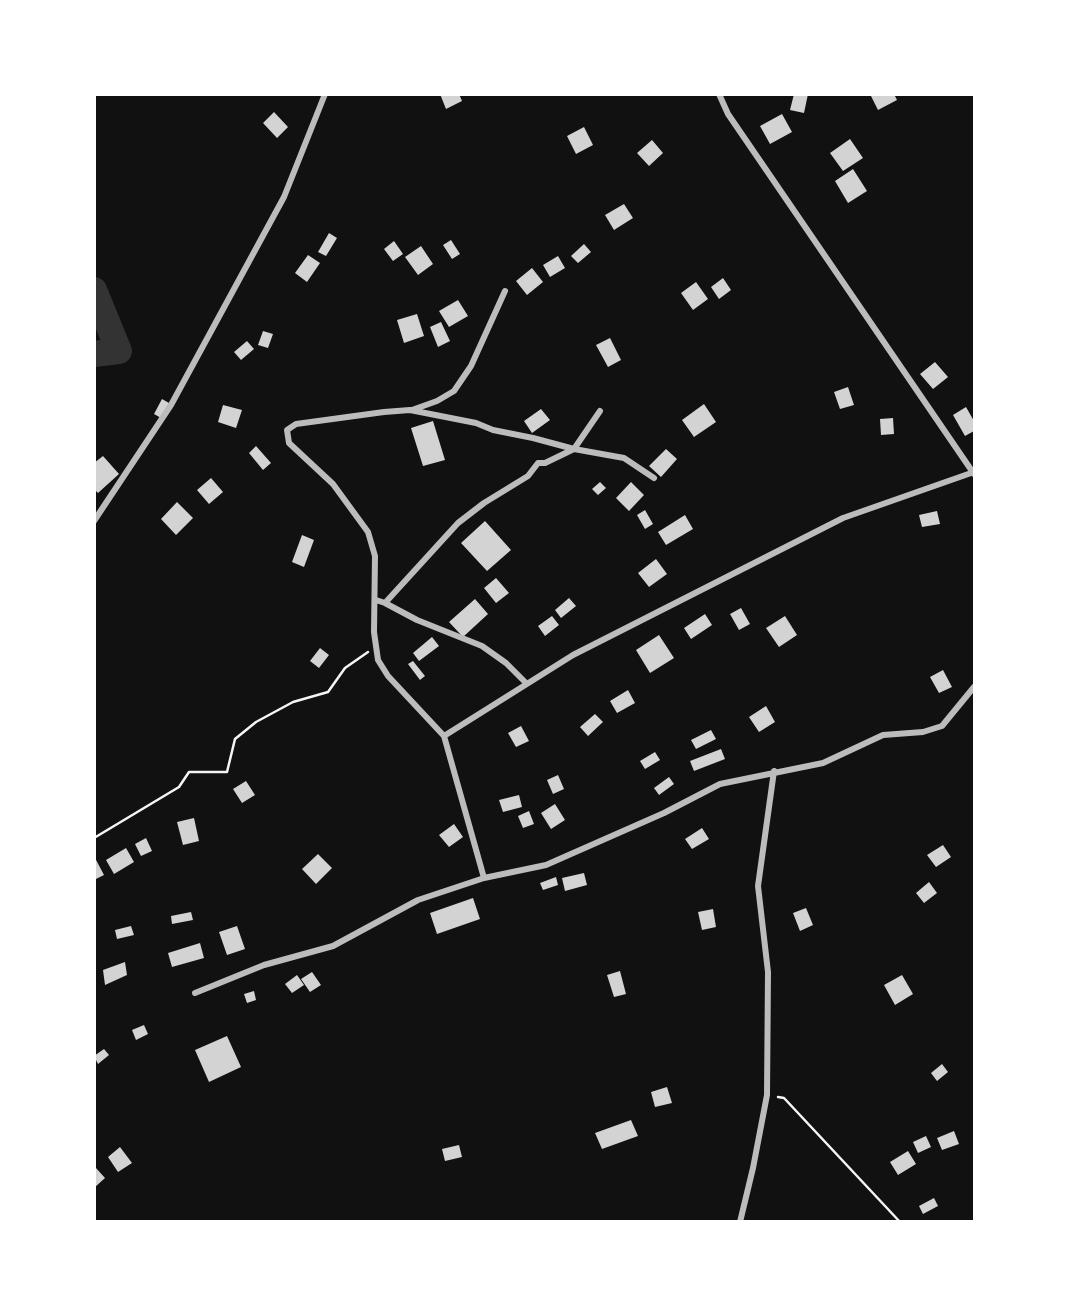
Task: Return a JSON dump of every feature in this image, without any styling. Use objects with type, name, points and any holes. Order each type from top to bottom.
[{"type":"street","points":[[94,521],[171,405],[284,197],[325,94]]},
{"type":"street","points":[[444,736],[573,655],[843,518],[974,472],[728,114],[719,94]]},
{"type":"street","points":[[484,878],[444,736],[388,676],[378,660],[375,556],[368,533],[333,484],[289,443],[287,430],[296,424],[410,410],[437,401],[454,391],[471,366],[505,291]]},
{"type":"street","points":[[410,410],[475,423],[574,449],[624,458],[654,478]]},
{"type":"street","points":[[385,603],[457,523],[528,476],[538,463],[545,463],[574,449],[600,411]]},
{"type":"street","points":[[376,600],[482,646],[506,663],[526,684]]},
{"type":"street","points":[[195,993],[264,965],[333,947],[418,900],[484,878],[546,865],[664,813],[720,784],[823,763],[883,735],[923,732],[942,726],[975,687]]},
{"type":"street","points":[[740,1222],[766,1095],[768,972],[758,886],[774,771]]},
{"type":"path","points":[[94,838],[179,787],[189,772],[227,772],[235,739],[256,722],[293,702],[328,691],[345,668],[376,647]]},
{"type":"path","points":[[766,1095],[784,1098],[900,1222]]},
{"type":"building","points":[[440,94],[459,94],[462,101],[446,109]]},
{"type":"building","points":[[794,94],[808,94],[804,113],[790,110]]},
{"type":"building","points":[[870,94],[894,94],[897,100],[878,110]]},
{"type":"building","points":[[274,112],[288,127],[277,138],[263,123]]},
{"type":"building","points":[[782,114],[792,132],[770,144],[760,126]]},
{"type":"building","points":[[584,127],[593,145],[576,154],[567,136]]},
{"type":"building","points":[[850,139],[863,158],[843,171],[830,153]]},
{"type":"building","points":[[652,140],[663,153],[649,166],[637,153]]},
{"type":"building","points":[[853,169],[867,191],[848,203],[835,181]]},
{"type":"building","points":[[624,204],[633,218],[614,230],[605,215]]},
{"type":"building","points":[[329,233],[337,238],[326,256],[318,252]]},
{"type":"building","points":[[451,240],[460,254],[452,259],[443,245]]},
{"type":"building","points":[[394,241],[403,254],[393,261],[384,249]]},
{"type":"building","points":[[584,244],[591,252],[578,263],[571,256]]},
{"type":"building","points":[[421,246],[433,264],[418,275],[405,257]]},
{"type":"building","points":[[308,255],[320,263],[307,282],[295,273]]},
{"type":"building","points":[[558,256],[565,268],[550,277],[543,265]]},
{"type":"building","points":[[532,268],[543,282],[527,295],[516,281]]},
{"type":"building","points":[[723,278],[731,290],[719,299],[711,287]]},
{"type":"building","points":[[696,282],[708,299],[693,310],[681,293]]},
{"type":"building","points":[[458,300],[468,316],[449,327],[439,311]]},
{"type":"building","points":[[417,314],[424,336],[404,343],[397,320]]},
{"type":"building","points":[[441,322],[450,341],[438,347],[430,327]]},
{"type":"building","points":[[263,331],[273,334],[268,348],[258,345]]},
{"type":"building","points":[[610,338],[621,360],[608,367],[596,345]]},
{"type":"building","points":[[247,341],[254,349],[241,360],[234,352]]},
{"type":"building","points":[[935,362],[948,377],[933,389],[920,374]]},
{"type":"building","points":[[848,387],[854,405],[840,409],[834,392]]},
{"type":"building","points":[[162,399],[169,403],[161,418],[154,414]]},
{"type":"building","points":[[704,404],[716,422],[694,437],[682,420]]},
{"type":"building","points":[[223,405],[242,410],[236,428],[218,422]]},
{"type":"building","points":[[966,407],[974,421],[974,431],[965,436],[953,415]]},
{"type":"building","points":[[541,409],[550,420],[532,433],[524,421]]},
{"type":"building","points":[[893,418],[894,434],[881,435],[880,419]]},
{"type":"building","points":[[433,421],[445,460],[423,466],[411,428]]},
{"type":"building","points":[[256,446],[271,463],[263,470],[249,453]]},
{"type":"building","points":[[666,449],[677,459],[661,477],[649,466]]},
{"type":"building","points":[[103,456],[119,474],[98,493],[94,489],[94,463]]},
{"type":"building","points":[[211,478],[223,492],[209,504],[197,490]]},
{"type":"building","points":[[600,482],[606,488],[598,495],[592,489]]},
{"type":"building","points":[[631,482],[644,495],[629,511],[616,498]]},
{"type":"building","points":[[177,502],[193,518],[176,535],[161,519]]},
{"type":"building","points":[[645,510],[653,524],[645,529],[637,515]]},
{"type":"building","points":[[937,511],[940,524],[922,527],[919,515]]},
{"type":"building","points":[[685,515],[693,529],[666,545],[658,532]]},
{"type":"building","points":[[485,521],[511,550],[487,571],[461,543]]},
{"type":"building","points":[[302,535],[314,540],[304,567],[292,562]]},
{"type":"building","points":[[656,559],[667,574],[649,587],[638,573]]},
{"type":"building","points":[[496,578],[509,593],[496,603],[484,588]]},
{"type":"building","points":[[569,598],[576,606],[561,618],[555,610]]},
{"type":"building","points":[[475,599],[488,614],[463,637],[449,622]]},
{"type":"building","points":[[741,608],[750,624],[739,630],[730,614]]},
{"type":"building","points":[[705,614],[712,625],[691,639],[684,628]]},
{"type":"building","points":[[552,616],[559,625],[545,636],[538,626]]},
{"type":"building","points":[[785,616],[797,635],[779,647],[766,628]]},
{"type":"building","points":[[659,635],[674,658],[650,673],[636,650]]},
{"type":"building","points":[[432,637],[439,646],[419,661],[413,653]]},
{"type":"building","points":[[320,648],[329,655],[319,668],[310,661]]},
{"type":"building","points":[[413,661],[425,676],[420,680],[408,664]]},
{"type":"building","points":[[943,670],[952,687],[939,693],[930,677]]},
{"type":"building","points":[[628,690],[635,703],[617,713],[610,701]]},
{"type":"building","points":[[766,706],[775,722],[759,732],[749,717]]},
{"type":"building","points":[[595,714],[603,722],[588,736],[580,727]]},
{"type":"building","points":[[521,726],[529,741],[516,747],[508,733]]},
{"type":"building","points":[[711,730],[716,739],[696,749],[691,740]]},
{"type":"building","points":[[721,749],[725,759],[694,771],[690,761]]},
{"type":"building","points":[[655,752],[660,760],[645,769],[640,761]]},
{"type":"building","points":[[558,775],[564,789],[553,794],[547,780]]},
{"type":"building","points":[[669,777],[674,784],[659,795],[654,788]]},
{"type":"building","points":[[246,781],[255,795],[242,803],[233,789]]},
{"type":"building","points":[[519,795],[522,807],[503,812],[499,800]]},
{"type":"building","points":[[555,804],[565,820],[551,829],[541,813]]},
{"type":"building","points":[[529,811],[534,824],[523,828],[518,816]]},
{"type":"building","points":[[194,818],[199,841],[183,845],[177,822]]},
{"type":"building","points":[[454,824],[463,837],[449,847],[439,835]]},
{"type":"building","points":[[702,828],[709,839],[692,849],[685,839]]},
{"type":"building","points":[[146,838],[152,851],[141,856],[135,844]]},
{"type":"building","points":[[943,845],[951,857],[936,867],[927,855]]},
{"type":"building","points":[[126,848],[134,862],[114,874],[106,860]]},
{"type":"building","points":[[318,854],[332,868],[316,884],[302,869]]},
{"type":"building","points":[[94,856],[104,875],[94,880]]},
{"type":"building","points":[[584,873],[587,885],[565,891],[562,878]]},
{"type":"building","points":[[556,877],[558,885],[543,890],[540,883]]},
{"type":"building","points":[[929,882],[937,893],[924,903],[916,893]]},
{"type":"building","points":[[473,898],[480,919],[437,934],[430,913]]},
{"type":"building","points":[[806,908],[813,925],[800,931],[793,913]]},
{"type":"building","points":[[713,909],[716,927],[702,930],[698,912]]},
{"type":"building","points":[[191,912],[193,920],[172,924],[171,916]]},
{"type":"building","points":[[131,926],[134,935],[117,939],[115,930]]},
{"type":"building","points":[[237,926],[245,949],[227,955],[219,932]]},
{"type":"building","points":[[200,943],[204,958],[172,967],[168,953]]},
{"type":"building","points":[[125,962],[127,975],[105,985],[103,970]]},
{"type":"building","points":[[620,971],[626,994],[614,997],[607,975]]},
{"type":"building","points":[[312,972],[321,985],[310,992],[301,979]]},
{"type":"building","points":[[297,975],[304,985],[292,993],[285,984]]},
{"type":"building","points":[[902,975],[913,994],[895,1005],[884,985]]},
{"type":"building","points":[[254,991],[256,1000],[247,1003],[244,994]]},
{"type":"building","points":[[144,1025],[148,1034],[136,1040],[132,1030]]},
{"type":"building","points":[[227,1036],[241,1067],[209,1082],[195,1050]]},
{"type":"building","points":[[104,1049],[109,1055],[98,1064],[94,1056]]},
{"type":"building","points":[[942,1064],[948,1072],[937,1081],[931,1073]]},
{"type":"building","points":[[667,1087],[672,1103],[655,1107],[651,1092]]},
{"type":"building","points":[[631,1120],[638,1136],[602,1149],[595,1133]]},
{"type":"building","points":[[954,1131],[959,1144],[942,1150],[937,1138]]},
{"type":"building","points":[[926,1136],[931,1147],[918,1153],[913,1142]]},
{"type":"building","points":[[459,1145],[462,1157],[445,1161],[442,1149]]},
{"type":"building","points":[[120,1147],[132,1163],[118,1172],[108,1157]]},
{"type":"building","points":[[908,1151],[916,1164],[898,1175],[890,1162]]},
{"type":"building","points":[[96,1168],[105,1178],[94,1188],[94,1170]]},
{"type":"building","points":[[934,1198],[938,1206],[923,1214],[919,1206]]},
{"type":"waterway","points":[[94,290],[119,351],[94,354]]}]
